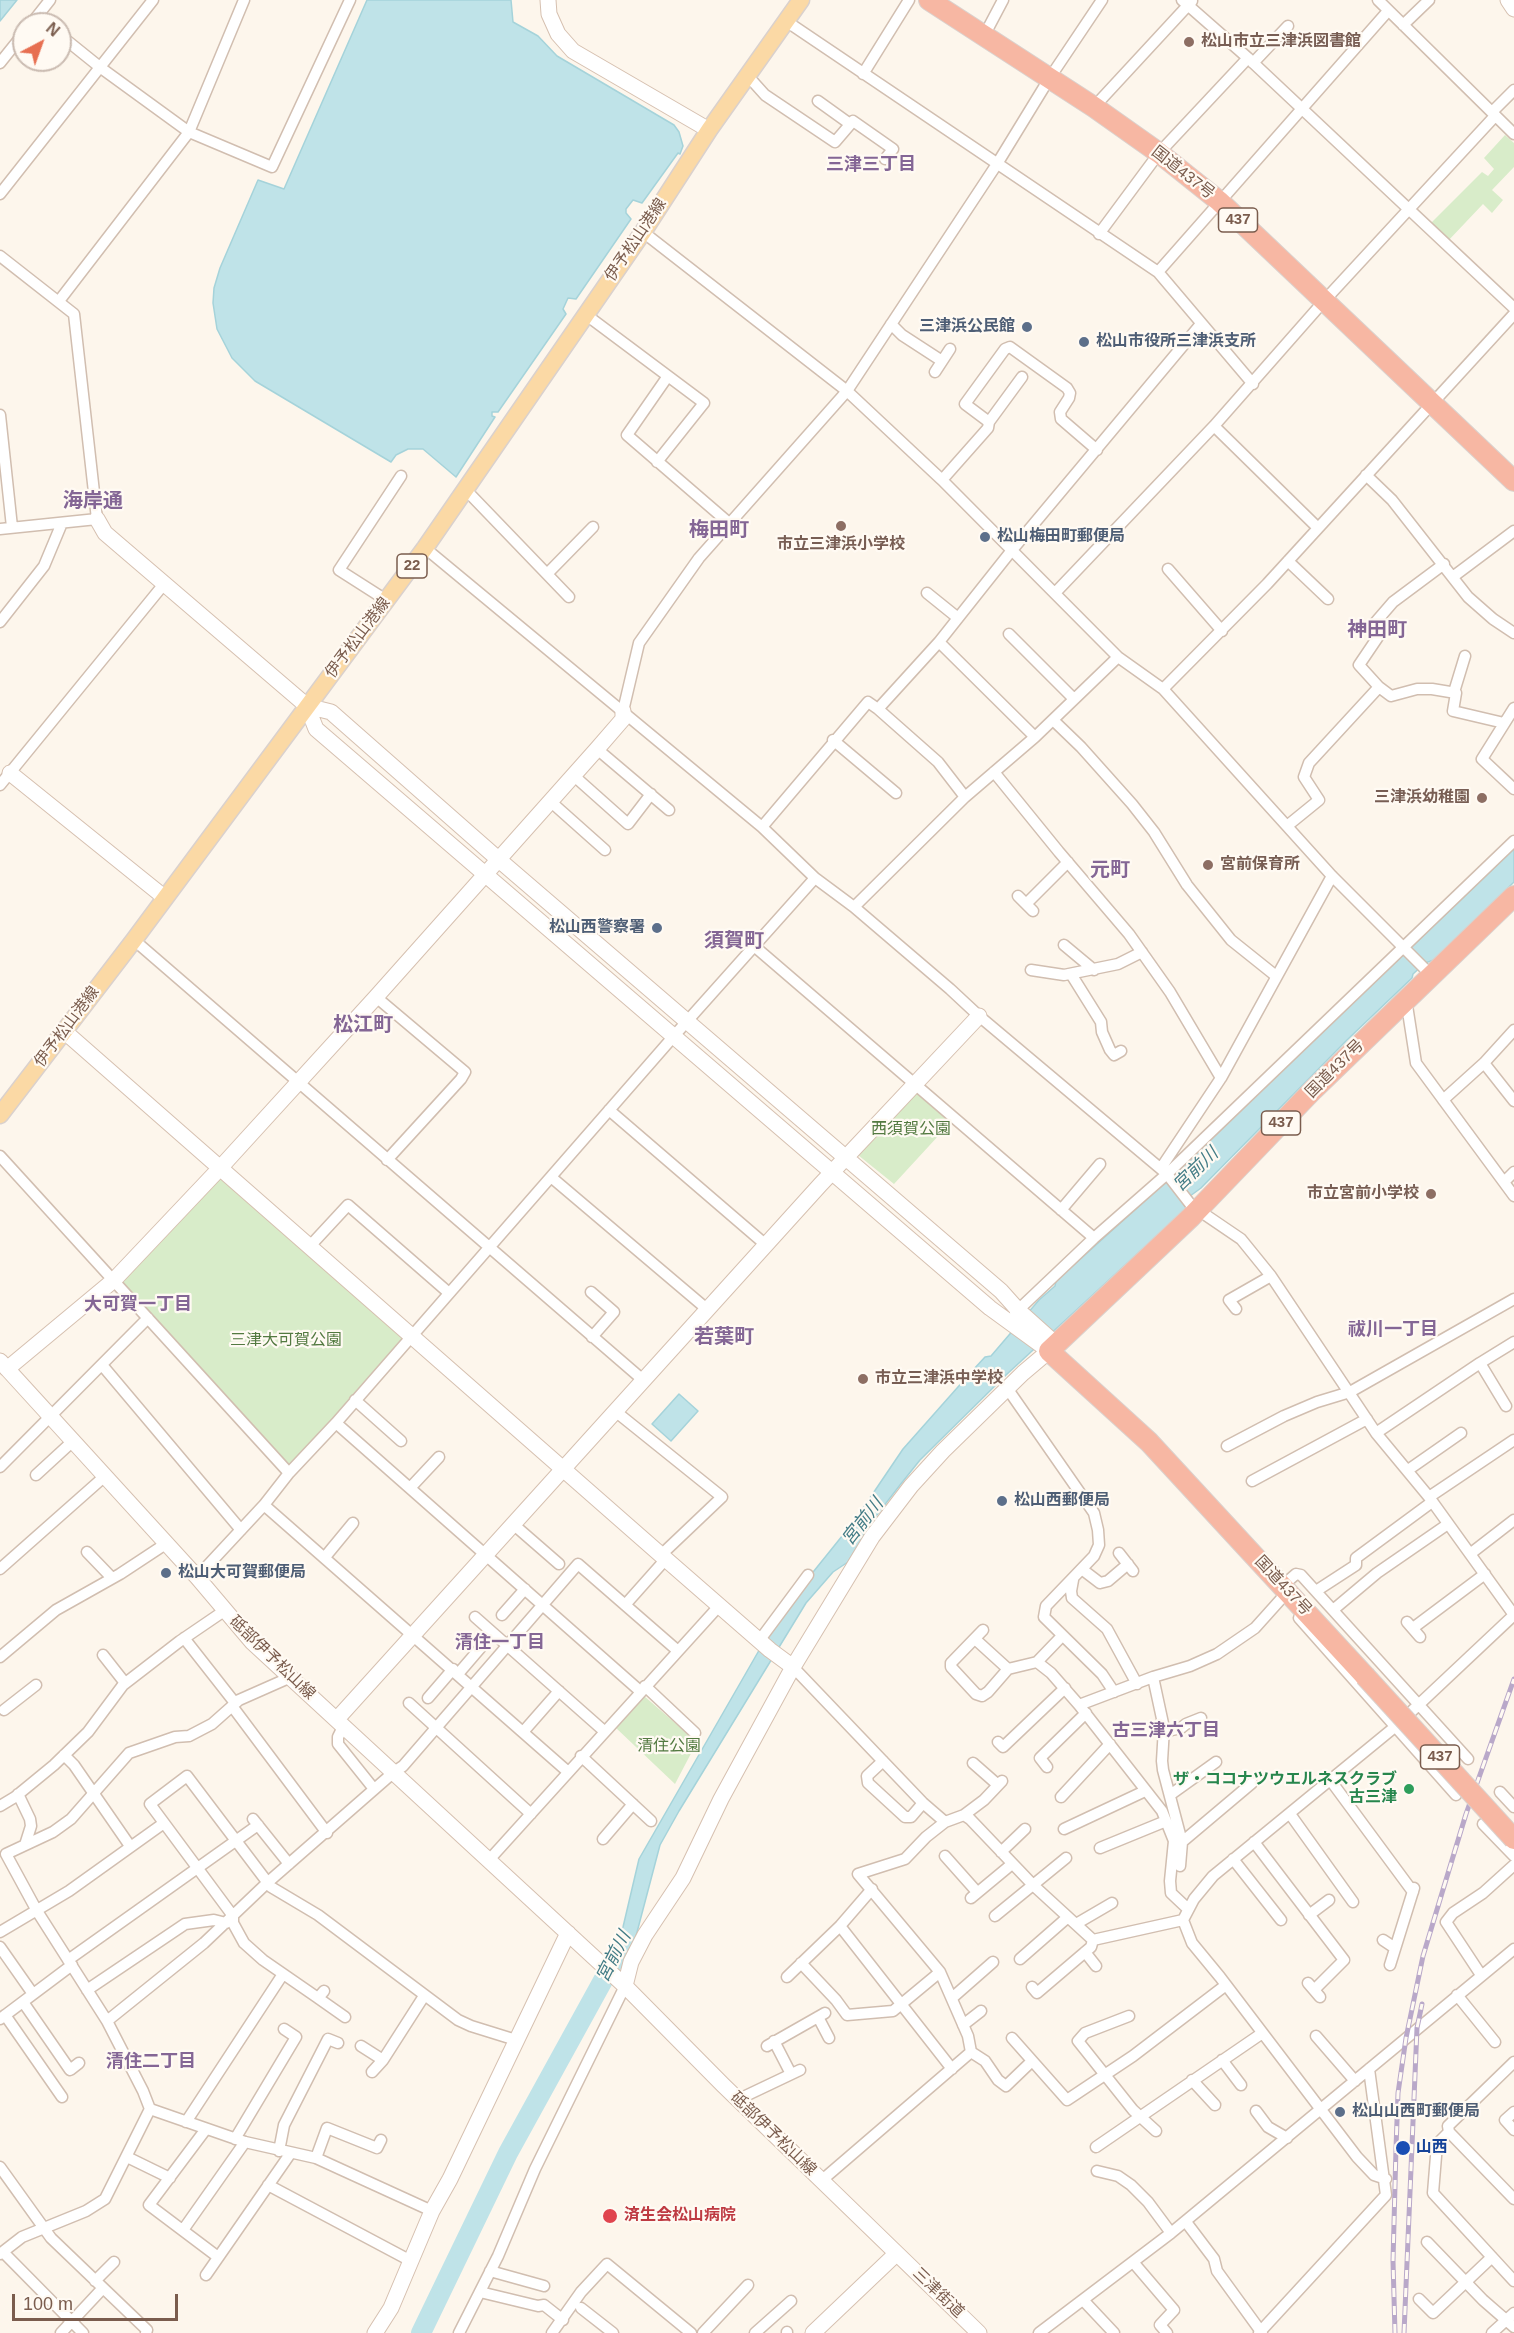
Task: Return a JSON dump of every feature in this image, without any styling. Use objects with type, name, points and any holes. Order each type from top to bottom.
[{"type":"highway","name":"国道437号","points":[[929,0],[1094,107],[1159,153],[1219,201],[1514,481]]},
{"type":"highway","name":"国道437号","points":[[1514,896],[1428,973],[1406,999],[1050,1346],[1149,1442],[1284,1587],[1514,1825]]},
{"type":"highway","name":"国道437号","points":[[1369,1673],[1514,1839]]},
{"type":"main road","name":"伊予松山港線","points":[[0,1115],[425,548],[643,232],[709,130],[801,0]]},
{"type":"street","points":[[0,195],[153,0]]},
{"type":"street","points":[[59,301],[189,132],[244,0]]},
{"type":"street","points":[[72,45],[189,132],[272,167],[350,0]]},
{"type":"street","points":[[548,0],[549,14],[558,34],[573,51],[709,130]]},
{"type":"street","points":[[863,74],[909,0]]},
{"type":"street","points":[[984,36],[1003,0]]},
{"type":"street","points":[[2,1368],[114,1281],[376,997],[623,719],[639,643],[699,558],[847,391],[998,164],[1102,0]]},
{"type":"street","points":[[1378,0],[1514,134]]},
{"type":"street","points":[[1403,25],[1429,0]]},
{"type":"street","points":[[1094,107],[1187,2],[1514,308]]},
{"type":"street","points":[[1158,272],[1388,10]]},
{"type":"street","points":[[786,21],[1158,272],[1253,384]]},
{"type":"street","points":[[1099,234],[1159,153],[1288,26]]},
{"type":"street","points":[[0,63],[12,48]]},
{"type":"street","points":[[747,75],[765,95],[835,142],[853,121],[892,149],[885,159]]},
{"type":"street","points":[[1055,593],[1253,384],[1514,90]]},
{"type":"street","points":[[818,101],[850,124]]},
{"type":"street","points":[[643,232],[847,391],[942,480],[1118,657],[1163,688],[1332,876],[1428,973]]},
{"type":"street","points":[[0,256],[74,314],[97,519],[105,533],[307,706],[330,712],[498,859],[688,1020],[1001,1291],[1014,1316]]},
{"type":"street","points":[[585,314],[704,403],[657,462]]},
{"type":"street","points":[[1163,688],[1222,631],[1288,561],[1514,314]]},
{"type":"street","points":[[891,324],[902,335],[942,361]]},
{"type":"street","points":[[878,709],[939,642],[1012,550],[1202,324]]},
{"type":"street","points":[[989,422],[965,404],[1005,349],[1010,347],[1067,388],[1070,393],[1069,398],[1060,412],[1060,419],[1096,450]]},
{"type":"street","points":[[935,372],[950,349]]},
{"type":"street","points":[[668,376],[627,435],[729,523]]},
{"type":"street","points":[[942,480],[988,428],[989,422],[1022,377]]},
{"type":"street","points":[[0,415],[6,528],[97,519]]},
{"type":"street","points":[[1214,426],[1317,527]]},
{"type":"street","points":[[1366,475],[1392,500],[1454,576],[1468,597],[1493,619],[1514,633]]},
{"type":"street","points":[[386,600],[339,570],[401,476]]},
{"type":"street","points":[[465,489],[569,597]]},
{"type":"street","points":[[0,622],[44,566],[62,523]]},
{"type":"street","points":[[547,574],[593,527]]},
{"type":"street","points":[[1454,576],[1514,531]]},
{"type":"street","points":[[425,548],[762,827],[815,878],[854,907],[1167,1175],[1194,1207],[1241,1239],[1271,1276],[1376,1433],[1431,1499],[1514,1615],[1396,1726],[1202,1887],[1183,1920],[1192,1943],[1322,2108],[1365,2167],[1374,2175],[1386,2179]]},
{"type":"street","points":[[1288,561],[1328,600]]},
{"type":"street","points":[[1444,564],[1393,602],[1374,624],[1382,631],[1359,665],[1379,687],[1391,696],[1417,689],[1454,692]]},
{"type":"street","points":[[1168,569],[1222,631]]},
{"type":"street","points":[[164,584],[3,775],[164,897]]},
{"type":"street","points":[[927,593],[958,618]]},
{"type":"street","points":[[1009,634],[1074,699]]},
{"type":"street","points":[[939,642],[1035,737]]},
{"type":"street","points":[[1465,656],[1454,692],[1456,693],[1453,711],[1504,723]]},
{"type":"street","points":[[854,907],[965,796],[1035,737],[1118,657]]},
{"type":"street","points":[[1287,826],[1319,800],[1304,777],[1309,763],[1379,687]]},
{"type":"street","points":[[762,827],[833,740],[868,702],[938,762],[965,796]]},
{"type":"street","points":[[307,706],[316,729],[672,1037],[990,1308],[1014,1316],[1050,1346],[910,1486],[872,1537],[793,1668],[721,1799],[683,1878],[645,1935],[621,1981],[490,2271],[459,2333]]},
{"type":"street","points":[[1514,708],[1482,759],[1514,789]]},
{"type":"street","points":[[1053,720],[1081,747],[1132,804],[1154,832],[1187,885],[1230,940],[1276,976]]},
{"type":"street","points":[[833,740],[896,793]]},
{"type":"street","points":[[597,748],[669,810]]},
{"type":"street","points":[[860,782],[869,772]]},
{"type":"street","points":[[994,772],[1142,952],[1170,992],[1221,1078]]},
{"type":"street","points":[[573,775],[628,824],[651,794]]},
{"type":"street","points":[[550,801],[605,849]]},
{"type":"street","points":[[1014,1316],[1094,1238],[1167,1175],[1405,949],[1514,841]]},
{"type":"street","points":[[1026,904],[1068,862]]},
{"type":"street","points":[[1167,1175],[1332,876]]},
{"type":"street","points":[[198,1577],[336,1423],[672,1037],[815,878]]},
{"type":"street","points":[[134,939],[488,1249],[643,1380]]},
{"type":"street","points":[[1064,945],[1094,970]]},
{"type":"street","points":[[754,946],[1094,1238]]},
{"type":"street","points":[[1031,970],[1071,974],[1118,964],[1142,952]]},
{"type":"street","points":[[1071,974],[1101,1022],[1102,1032],[1110,1050],[1114,1055],[1121,1051]]},
{"type":"street","points":[[376,997],[465,1072],[387,1160]]},
{"type":"street","points":[[1406,999],[1416,1064],[1514,1196]]},
{"type":"street","points":[[374,1789],[338,1744],[340,1722],[412,1634],[832,1172],[979,1016]]},
{"type":"street","points":[[1443,1100],[1484,1063],[1514,1030]]},
{"type":"street","points":[[64,1031],[663,1558],[793,1668],[923,1803],[945,1822]]},
{"type":"street","points":[[1484,1063],[1514,1101]]},
{"type":"street","points":[[609,1110],[766,1245]]},
{"type":"street","points":[[0,1156],[289,1473]]},
{"type":"street","points":[[1061,1210],[1100,1164]]},
{"type":"street","points":[[1504,1181],[1514,1172]]},
{"type":"street","points":[[551,1177],[708,1310]]},
{"type":"street","points":[[310,1246],[348,1205],[449,1293]]},
{"type":"street","points":[[1236,1310],[1229,1300],[1271,1276]]},
{"type":"street","points":[[592,1337],[614,1312],[598,1294]]},
{"type":"street","points":[[1227,1446],[1284,1416],[1317,1402],[1350,1392],[1514,1299]]},
{"type":"street","points":[[0,1467],[148,1318]]},
{"type":"street","points":[[1376,1433],[1480,1362],[1514,1342]]},
{"type":"street","points":[[1480,1362],[1506,1406]]},
{"type":"street","points":[[102,1365],[241,1530]]},
{"type":"street","name":"砥部伊予松山線","points":[[2,1368],[51,1417],[167,1543],[252,1642],[621,1981],[896,2254]]},
{"type":"street","points":[[1007,1388],[1094,1513],[1099,1545],[1094,1556],[1044,1611],[1044,1617],[1102,1674],[1114,1692]]},
{"type":"street","points":[[355,1400],[401,1442]]},
{"type":"street","points":[[615,1411],[722,1497],[663,1558],[625,1605]]},
{"type":"street","points":[[1252,1481],[1367,1419]]},
{"type":"street","points":[[336,1423],[695,1733]]},
{"type":"street","points":[[1408,1470],[1461,1434]]},
{"type":"street","points":[[1316,1592],[1356,1565],[1356,1558],[1431,1499],[1514,1440]]},
{"type":"street","points":[[36,1475],[73,1441]]},
{"type":"street","points":[[410,1488],[439,1457]]},
{"type":"street","points":[[0,1569],[105,1476]]},
{"type":"street","points":[[264,1505],[567,1771]]},
{"type":"street","points":[[1470,1554],[1514,1520]]},
{"type":"street","points":[[325,1557],[353,1523]]},
{"type":"street","points":[[513,1524],[558,1564]]},
{"type":"street","points":[[1333,1610],[1377,1573],[1448,1524]]},
{"type":"street","points":[[0,1657],[56,1610],[167,1543]]},
{"type":"street","points":[[87,1552],[112,1578]]},
{"type":"street","points":[[1083,1570],[1100,1583],[1108,1581],[1130,1567],[1119,1553]]},
{"type":"street","points":[[107,2021],[204,1943],[267,1883],[403,1766],[578,1564],[678,1651]]},
{"type":"street","points":[[1047,1767],[1040,1758],[1082,1709],[1114,1692],[1190,1666],[1217,1654],[1255,1628],[1296,1574],[1301,1575],[1468,1759]]},
{"type":"street","points":[[1413,1629],[1485,1574]]},
{"type":"street","points":[[760,1642],[808,1575]]},
{"type":"street","points":[[1073,1579],[1072,1598],[1107,1629],[1137,1684]]},
{"type":"street","points":[[1284,1587],[1396,1726],[1456,1795]]},
{"type":"street","points":[[502,1616],[525,1588]]},
{"type":"street","points":[[489,1860],[567,1771],[719,1606]]},
{"type":"street","points":[[0,1806],[18,1794],[88,1732],[114,1694],[125,1683],[224,1611]]},
{"type":"street","points":[[476,1617],[604,1731]]},
{"type":"street","points":[[1008,1669],[979,1635],[951,1663],[951,1667],[976,1694],[982,1696],[1008,1669],[1037,1662],[1062,1635]]},
{"type":"street","points":[[184,1638],[327,1833]]},
{"type":"street","points":[[428,1698],[482,1646]]},
{"type":"street","points":[[103,1655],[125,1683]]},
{"type":"street","points":[[1037,1662],[1065,1688],[1162,1811],[1174,1842],[1171,1893],[1188,1908]]},
{"type":"street","points":[[291,1677],[250,1694],[234,1704],[212,1724],[189,1736],[175,1737],[129,1753],[71,1819],[53,1832],[3,1855],[107,2021],[150,2109],[240,2140],[316,2158],[432,2211]]},
{"type":"street","points":[[1153,1677],[1160,1700],[1163,1732],[1162,1761],[1182,1842],[1180,1866]]},
{"type":"street","points":[[5,1711],[36,1685]]},
{"type":"street","points":[[998,1742],[1003,1747],[1065,1688]]},
{"type":"street","points":[[523,1732],[559,1691]]},
{"type":"street","points":[[409,1703],[531,1814]]},
{"type":"street","points":[[1163,1732],[1181,1728],[1201,1718]]},
{"type":"street","points":[[1061,1797],[1110,1744]]},
{"type":"street","points":[[64,1755],[74,1765],[130,1846]]},
{"type":"street","points":[[581,1756],[651,1821]]},
{"type":"street","points":[[883,1761],[867,1776],[868,1783],[906,1817],[911,1817],[923,1803]]},
{"type":"street","points":[[1170,1795],[1216,1762]]},
{"type":"street","points":[[821,2181],[970,2052],[970,2044],[963,2025],[940,1972],[858,1874],[905,1859],[926,1837],[945,1822],[964,1815],[984,1800],[1000,1783],[973,1763]]},
{"type":"street","points":[[345,2017],[321,1994],[284,1974],[244,1943],[198,1869],[150,1804],[187,1776],[267,1883],[318,1915],[458,2020],[516,2040]]},
{"type":"street","points":[[1331,1780],[1414,1889],[1390,1965]]},
{"type":"street","points":[[1182,1842],[1252,1783]]},
{"type":"street","points":[[1064,1829],[1145,1791]]},
{"type":"street","points":[[1500,1792],[1514,1807]]},
{"type":"street","points":[[18,1794],[32,1826],[25,1845]]},
{"type":"street","points":[[603,1839],[633,1804]]},
{"type":"street","points":[[1290,1814],[1353,1902]]},
{"type":"street","points":[[964,1815],[1033,1885],[1093,1940]]},
{"type":"street","points":[[1100,1848],[1166,1821]]},
{"type":"street","points":[[62,2097],[3,2017],[70,1963],[236,1841],[256,1822],[289,1864]]},
{"type":"street","points":[[0,1932],[69,1891],[164,1823]]},
{"type":"street","points":[[1484,1824],[1514,1856]]},
{"type":"street","points":[[1001,1852],[1025,1829]]},
{"type":"street","points":[[1254,1842],[1344,1960],[1314,1990]]},
{"type":"street","points":[[945,1857],[974,1895],[1012,1864]]},
{"type":"street","points":[[995,1916],[1066,1858]]},
{"type":"street","points":[[1233,1859],[1281,1920]]},
{"type":"street","points":[[1481,1975],[1446,1922],[1453,1913],[1483,1893],[1514,1865]]},
{"type":"street","points":[[787,1977],[840,1926],[872,1889]]},
{"type":"street","points":[[1310,1915],[1329,1900]]},
{"type":"street","points":[[1020,1959],[1072,1921],[1112,1904]]},
{"type":"street","points":[[87,1990],[185,1924],[229,1919]]},
{"type":"street","points":[[1093,1940],[1183,1920]]},
{"type":"street","points":[[840,1926],[952,2068]]},
{"type":"street","points":[[375,2333],[391,2308],[432,2211],[450,2179],[568,1933]]},
{"type":"street","points":[[1032,1987],[1037,1993],[1085,1953],[1091,1947],[1093,1940]]},
{"type":"street","points":[[1383,1940],[1395,1948]]},
{"type":"street","points":[[0,1947],[33,1994]]},
{"type":"street","points":[[1039,2333],[1186,2222],[1514,1949]]},
{"type":"street","points":[[1085,1953],[1096,1966]]},
{"type":"street","points":[[952,1998],[993,1962]]},
{"type":"street","points":[[801,1963],[847,2015],[893,2011],[940,1972]]},
{"type":"street","points":[[186,2122],[284,1974]]},
{"type":"street","points":[[1012,2038],[1067,2100],[1133,2056],[1226,1985]]},
{"type":"street","points":[[1457,1995],[1495,2042]]},
{"type":"street","points":[[372,2072],[424,1996]]},
{"type":"street","points":[[23,2002],[70,2070],[79,2063]]},
{"type":"street","points":[[963,2025],[981,2011]]},
{"type":"street","points":[[739,2099],[796,2072],[771,2043],[822,2015],[829,2038]]},
{"type":"street","points":[[1129,2016],[1085,2033],[1078,2041],[1126,2102],[1156,2131]]},
{"type":"street","points":[[183,2230],[240,2140],[296,2037],[284,2029]]},
{"type":"street","points":[[1096,2146],[1262,2034]]},
{"type":"street","points":[[1316,2036],[1355,2081]]},
{"type":"street","points":[[206,2275],[268,2185],[284,2152],[284,2125],[329,2039]]},
{"type":"street","points":[[361,2046],[382,2060]]},
{"type":"street","points":[[970,2052],[985,2061],[998,2080],[1006,2086],[1032,2061]]},
{"type":"street","points":[[1222,2060],[1241,2085]]},
{"type":"street","points":[[1514,2062],[1448,2126],[1449,2132],[1514,2199]]},
{"type":"street","points":[[1186,2222],[1214,2259],[1217,2271],[1261,2332],[1386,2195],[1386,2179],[1369,2069]]},
{"type":"street","points":[[1192,2080],[1215,2105]]},
{"type":"street","points":[[82,2333],[2,2253],[22,2237],[86,2211],[105,2199],[150,2109]]},
{"type":"street","points":[[1256,2111],[1268,2127],[1287,2138]]},
{"type":"street","points":[[1514,2112],[1505,2120],[1514,2130]]},
{"type":"street","points":[[316,2158],[327,2128],[377,2148],[381,2139]]},
{"type":"street","points":[[206,2129],[149,2205],[218,2257]]},
{"type":"street","points":[[1449,2132],[1437,2144],[1433,2193],[1514,2282]]},
{"type":"street","points":[[127,2157],[170,2178]]},
{"type":"street","points":[[0,2167],[43,2227],[147,2330],[146,2333]]},
{"type":"street","points":[[1097,2171],[1118,2176],[1131,2185],[1148,2202],[1171,2234]]},
{"type":"street","points":[[268,2185],[411,2261]]},
{"type":"street","points":[[1427,2242],[1483,2300],[1512,2320],[1492,2333]]},
{"type":"street","points":[[813,2333],[896,2254]]},
{"type":"street","name":"三津街道","points":[[896,2254],[979,2333]]},
{"type":"street","points":[[1419,2299],[1433,2313],[1492,2257]]},
{"type":"street","points":[[61,2333],[72,2322],[114,2262]]},
{"type":"street","points":[[1133,2262],[1174,2310],[1160,2325],[1167,2333]]},
{"type":"street","points":[[480,2292],[538,2306],[544,2305],[562,2329],[581,2292],[607,2264],[691,2333]]},
{"type":"street","points":[[490,2271],[544,2286]]},
{"type":"street","points":[[703,2333],[730,2313],[750,2286]]},
{"type":"street","points":[[1083,2300],[1114,2333]]},
{"type":"street","points":[[755,2333],[791,2301]]},
{"type":"street","points":[[581,2308],[613,2333]]},
{"type":"green space","points":[[1505,135],[1514,143],[1514,167],[1492,190],[1503,200],[1492,213],[1483,204],[1447,242],[1429,225],[1482,172],[1488,176],[1494,169],[1484,158]]},
{"type":"green space","name":"西須賀公園","points":[[915,1088],[952,1121],[894,1184],[858,1155]]},
{"type":"green space","name":"三津大可賀公園","points":[[220,1172],[405,1336],[289,1468],[118,1281]]},
{"type":"green space","name":"清住公園","points":[[644,1696],[697,1742],[675,1784],[616,1728]]},
{"type":"water","points":[[0,0],[17,0],[0,21]]},
{"type":"water","points":[[367,0],[511,0],[513,22],[538,36],[557,56],[674,125],[679,132],[683,146],[680,154],[678,153],[642,203],[633,200],[626,209],[631,219],[576,299],[568,298],[563,309],[566,314],[498,412],[492,412],[492,416],[495,417],[456,477],[423,449],[408,449],[396,455],[391,462],[255,381],[232,358],[217,329],[213,303],[214,288],[220,268],[258,180],[284,189]]},
{"type":"water","name":"宮前川","points":[[1514,849],[1514,882],[1434,960],[1425,963],[1413,974],[1412,978],[1347,1040],[1201,1188],[1186,1199],[1188,1207],[1006,1375],[920,1460],[900,1485],[873,1520],[848,1562],[833,1572],[806,1603],[679,1811],[660,1845],[636,1936],[619,1970],[606,1959],[623,1927],[639,1859],[769,1633],[793,1597],[855,1520],[903,1449],[985,1357],[991,1356],[1039,1300],[1055,1286],[1056,1281],[1169,1179]]},
{"type":"water","points":[[679,1394],[698,1411],[671,1441],[652,1424]]},
{"type":"waterway","name":"宮前川","points":[[421,2333],[508,2153],[617,1955]]},
{"type":"railway","points":[[1395,2333],[1393,2261],[1398,2093],[1406,2038],[1423,1956],[1466,1814],[1514,1679]]},
{"type":"railway","points":[[1404,2333],[1417,2028],[1422,2004]]},
{"type":"place","name":"松山市立三津浜図書館","points":[[1189,42]]},
{"type":"place","name":"三津浜公民館","points":[[1027,327]]},
{"type":"place","name":"松山市役所三津浜支所","points":[[1084,342]]},
{"type":"place","name":"市立三津浜小学校","points":[[841,526]]},
{"type":"place","name":"松山梅田町郵便局","points":[[985,537]]},
{"type":"place","name":"三津浜幼稚園","points":[[1482,798]]},
{"type":"place","name":"宮前保育所","points":[[1208,865]]},
{"type":"place","name":"松山西警察署","points":[[657,928]]},
{"type":"place","name":"市立宮前小学校","points":[[1431,1194]]},
{"type":"place","name":"市立三津浜中学校","points":[[863,1379]]},
{"type":"place","name":"松山西郵便局","points":[[1002,1501]]},
{"type":"place","name":"松山大可賀郵便局","points":[[166,1573]]},
{"type":"place","name":"ザ・ココナツウエルネスクラブ 古三津","points":[[1409,1789]]},
{"type":"place","name":"松山山西町郵便局","points":[[1340,2112]]},
{"type":"place","name":"山西","points":[[1403,2148]]},
{"type":"place","name":"済生会松山病院","points":[[610,2216]]},
{"type":"district","name":"三津三丁目","points":[[871,165]]},
{"type":"district","name":"海岸通","points":[[93,501]]},
{"type":"district","name":"梅田町","points":[[719,530]]},
{"type":"district","name":"神田町","points":[[1377,630]]},
{"type":"district","name":"元町","points":[[1110,870]]},
{"type":"district","name":"須賀町","points":[[734,941]]},
{"type":"district","name":"松江町","points":[[363,1025]]},
{"type":"district","name":"大可賀一丁目","points":[[138,1305]]},
{"type":"district","name":"祓川一丁目","points":[[1393,1330]]},
{"type":"district","name":"若葉町","points":[[724,1337]]},
{"type":"district","name":"清住一丁目","points":[[500,1643]]},
{"type":"district","name":"古三津六丁目","points":[[1166,1731]]},
{"type":"district","name":"清住二丁目","points":[[151,2062]]}]
